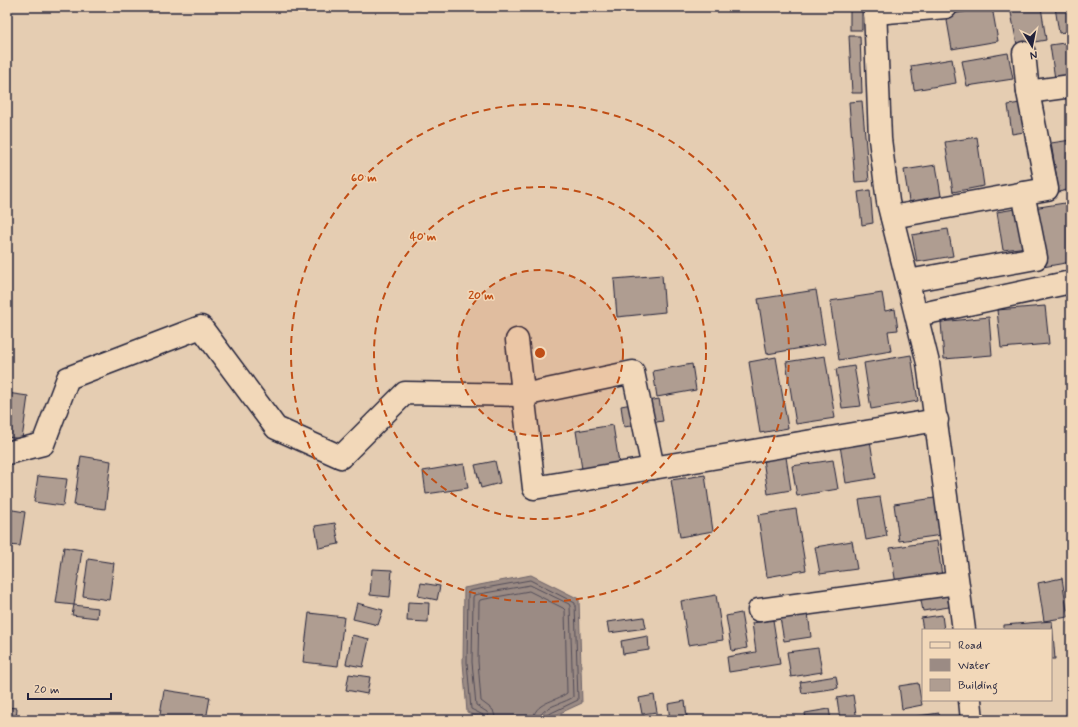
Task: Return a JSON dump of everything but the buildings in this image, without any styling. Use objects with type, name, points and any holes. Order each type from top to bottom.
[{"type":"street","points":[[946,7],[875,10],[880,139],[888,202],[928,363],[937,420],[964,629]]},
{"type":"street","points":[[892,217],[1047,189],[1028,92],[1024,53]]},
{"type":"street","points":[[1028,92],[1071,86]]},
{"type":"street","points":[[908,281],[1036,258],[1023,193]]},
{"type":"street","points":[[916,315],[1071,282]]},
{"type":"street","points":[[7,453],[43,444],[68,378],[201,327],[276,428],[341,457],[405,393],[523,395],[633,372],[653,468]]},
{"type":"street","points":[[517,340],[534,488],[937,420]]},
{"type":"street","points":[[759,610],[957,583]]},
{"type":"street","points":[[970,701],[972,720]]},
{"type":"water","points":[[531,575],[579,599],[582,703],[545,720],[484,720],[467,712],[463,662],[464,588]]}]
